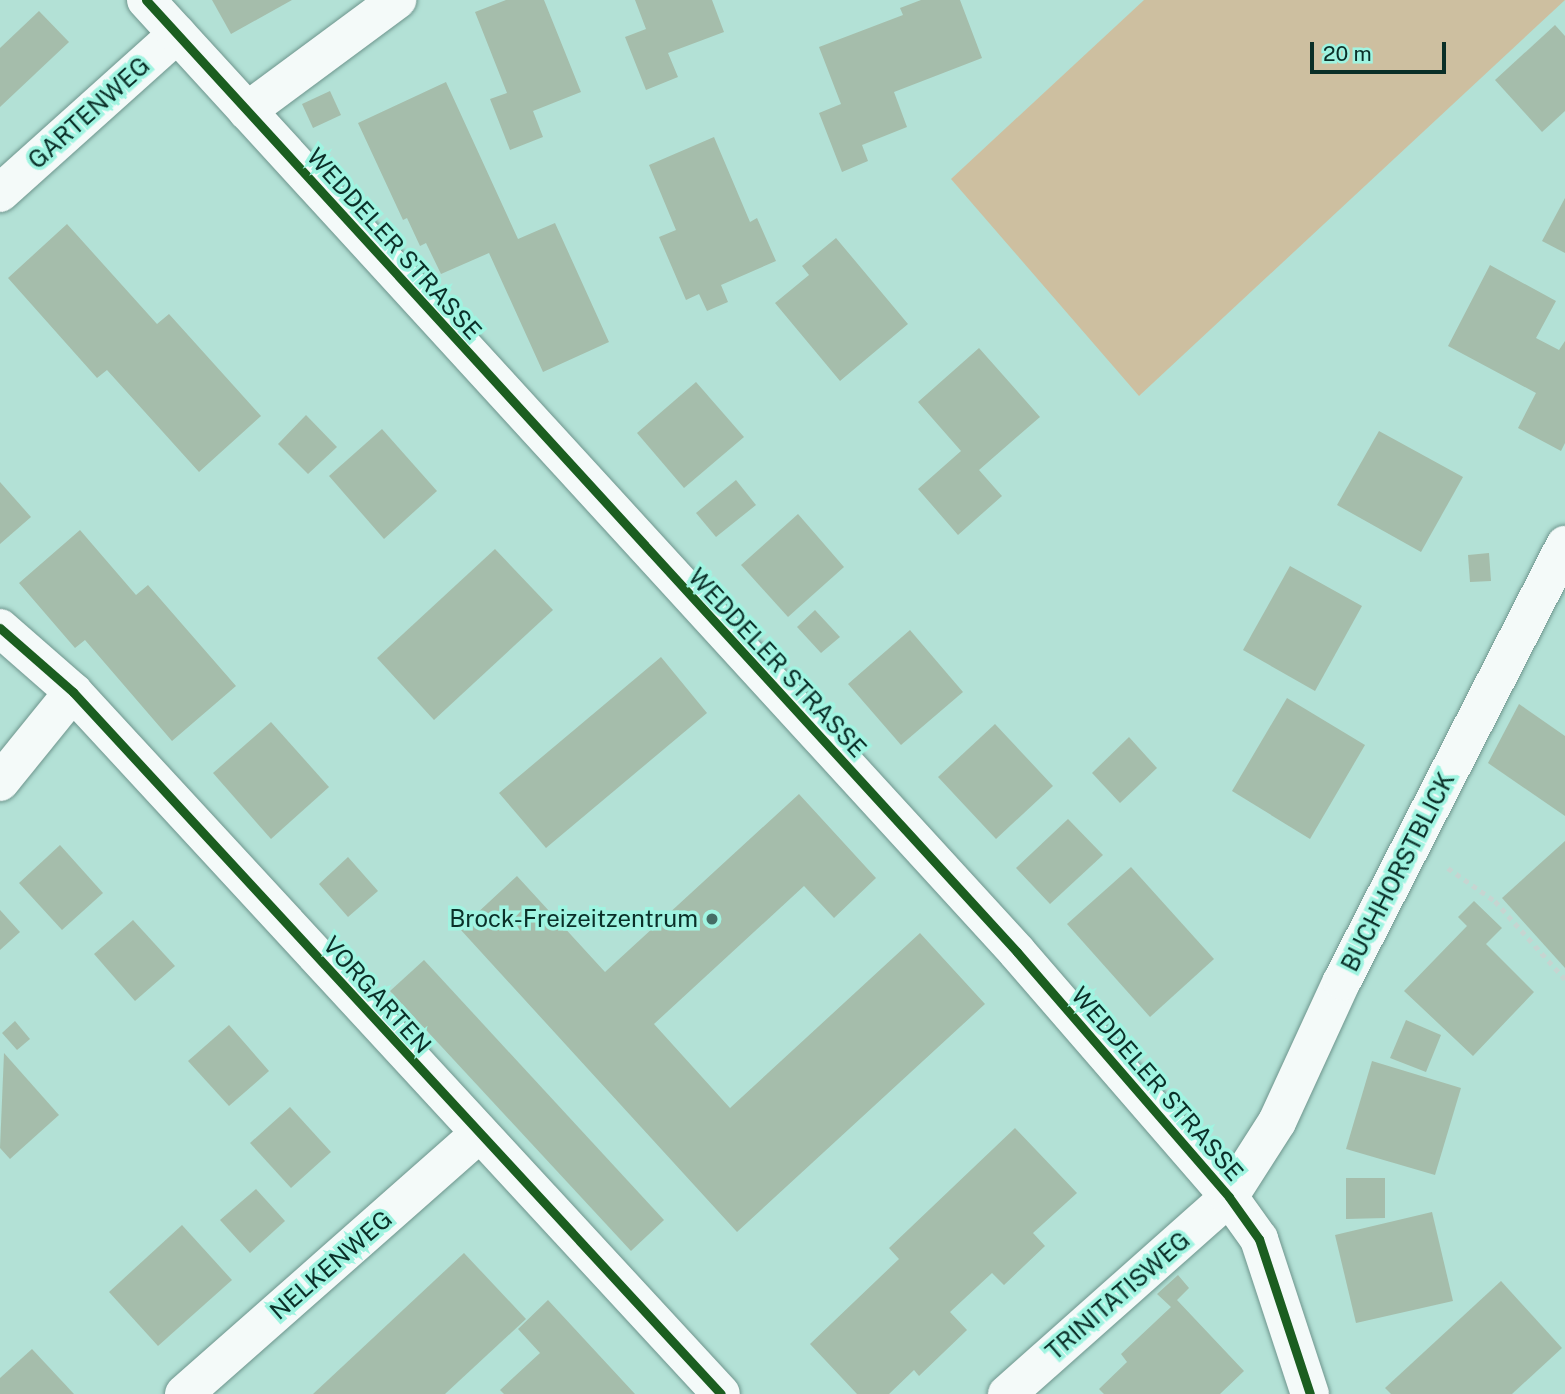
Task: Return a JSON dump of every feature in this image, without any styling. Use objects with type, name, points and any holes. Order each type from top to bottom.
[{"type":"street","name":"WEDDELER STRASSE","points":[[146,0],[1017,952],[1229,1197],[1259,1239],[1310,1394]]},
{"type":"street","points":[[247,111],[397,0]]},
{"type":"street","name":"GARTENWEG","points":[[0,193],[177,34]]},
{"type":"street","name":"BUCHHORSTBLICK","points":[[1229,1197],[1277,1122],[1342,981],[1565,545]]},
{"type":"street","name":"VORGARTEN","points":[[0,628],[73,692],[477,1136],[721,1394]]},
{"type":"street","points":[[0,782],[73,692]]},
{"type":"street","name":"NELKENWEG","points":[[184,1394],[477,1136]]},
{"type":"street","name":"TRINITATISWEG","points":[[1007,1394],[1229,1197]]},
{"type":"path","points":[[1413,843],[1495,901],[1565,979]]},
{"type":"shaded area","points":[[1144,0],[1565,0],[1139,396],[951,179]]},
{"type":"building","points":[[212,0],[292,0],[231,34]]},
{"type":"building","points":[[506,0],[544,0],[581,92],[533,111],[543,137],[510,150],[490,99],[507,93],[475,12]]},
{"type":"building","points":[[635,0],[712,0],[724,32],[668,53],[678,77],[646,90],[625,37],[646,29]]},
{"type":"building","points":[[921,0],[960,0],[982,58],[894,92],[907,127],[862,145],[868,161],[842,172],[819,113],[841,104],[819,47],[903,15],[900,8]]},
{"type":"building","points":[[39,11],[69,42],[0,107],[0,48]]},
{"type":"building","points":[[1555,25],[1565,36],[1565,111],[1542,132],[1495,80]]},
{"type":"building","points":[[446,82],[518,239],[555,223],[609,342],[543,372],[489,253],[441,274],[426,243],[420,246],[407,218],[403,220],[358,123]]},
{"type":"building","points":[[330,91],[341,115],[313,128],[302,104]]},
{"type":"building","points":[[714,137],[750,222],[757,218],[776,261],[721,285],[728,302],[707,311],[699,294],[686,300],[659,237],[676,230],[649,165]]},
{"type":"building","points":[[1565,198],[1565,253],[1542,241]]},
{"type":"building","points":[[67,224],[157,324],[169,314],[261,416],[199,472],[107,370],[97,378],[8,278]]},
{"type":"building","points":[[836,238],[908,324],[840,381],[775,303],[809,275],[802,266]]},
{"type":"building","points":[[1490,265],[1556,301],[1536,338],[1559,350],[1565,341],[1565,443],[1561,451],[1518,428],[1536,393],[1448,346]]},
{"type":"building","points":[[979,348],[1040,417],[979,470],[1002,496],[958,535],[918,489],[961,451],[918,402]]},
{"type":"building","points":[[696,382],[744,437],[684,488],[637,433]]},
{"type":"building","points":[[306,415],[337,447],[308,474],[278,444]]},
{"type":"building","points":[[382,429],[437,491],[384,539],[329,476]]},
{"type":"building","points":[[1379,431],[1463,477],[1421,552],[1337,505]]},
{"type":"building","points":[[736,480],[756,505],[716,537],[696,513]]},
{"type":"building","points":[[0,482],[31,517],[0,544]]},
{"type":"building","points":[[798,514],[844,567],[788,617],[741,565]]},
{"type":"building","points":[[80,530],[136,595],[148,585],[236,686],[172,741],[85,640],[75,648],[19,583]]},
{"type":"building","points":[[495,549],[553,610],[434,720],[377,658]]},
{"type":"building","points":[[1489,553],[1491,581],[1470,582],[1468,555]]},
{"type":"building","points":[[1290,566],[1362,606],[1315,691],[1243,650]]},
{"type":"building","points":[[815,610],[840,637],[821,653],[797,627]]},
{"type":"building","points":[[910,630],[963,692],[901,745],[848,684]]},
{"type":"building","points":[[661,657],[707,713],[546,848],[499,793]]},
{"type":"building","points":[[1287,698],[1365,745],[1310,839],[1232,791]]},
{"type":"building","points":[[1519,704],[1565,736],[1565,816],[1488,763]]},
{"type":"building","points":[[271,722],[329,787],[271,839],[213,773]]},
{"type":"building","points":[[995,724],[1053,786],[996,839],[938,777]]},
{"type":"building","points":[[1129,737],[1157,768],[1120,803],[1092,773]]},
{"type":"building","points":[[799,794],[876,878],[834,918],[804,886],[654,1024],[730,1108],[920,933],[985,1004],[737,1232],[460,929],[517,876],[605,972]]},
{"type":"building","points":[[1068,819],[1103,855],[1050,904],[1016,868]]},
{"type":"building","points":[[1565,841],[1565,968],[1502,898]]},
{"type":"building","points":[[60,845],[103,893],[62,930],[19,883]]},
{"type":"building","points":[[348,857],[378,891],[348,917],[319,884]]},
{"type":"building","points":[[1131,867],[1214,959],[1150,1017],[1067,924]]},
{"type":"building","points":[[1474,901],[1502,928],[1486,944],[1534,992],[1473,1056],[1404,991],[1467,926],[1458,917]]},
{"type":"building","points":[[0,910],[20,932],[0,950]]},
{"type":"building","points":[[133,920],[175,966],[135,1001],[94,954]]},
{"type":"building","points":[[424,960],[664,1220],[631,1251],[390,991]]},
{"type":"building","points":[[1406,1020],[1441,1035],[1426,1072],[1390,1058]]},
{"type":"building","points":[[15,1021],[30,1039],[17,1050],[2,1033]]},
{"type":"building","points":[[229,1025],[269,1071],[229,1106],[188,1061]]},
{"type":"building","points":[[4,1053],[59,1115],[10,1159],[0,1148]]},
{"type":"building","points":[[1372,1061],[1461,1088],[1435,1175],[1346,1149]]},
{"type":"building","points":[[290,1107],[331,1152],[291,1188],[250,1143]]},
{"type":"building","points":[[1015,1128],[1077,1193],[1033,1233],[1045,1246],[1004,1285],[992,1273],[950,1312],[967,1330],[919,1376],[914,1370],[889,1394],[857,1394],[810,1344],[899,1259],[889,1248]]},
{"type":"building","points":[[1346,1178],[1385,1178],[1385,1218],[1346,1219]]},
{"type":"building","points":[[256,1189],[285,1221],[250,1253],[220,1220]]},
{"type":"building","points":[[1432,1212],[1453,1301],[1356,1323],[1335,1235]]},
{"type":"building","points":[[182,1225],[232,1280],[158,1346],[109,1292]]},
{"type":"building","points":[[464,1253],[526,1319],[445,1394],[313,1394]]},
{"type":"building","points":[[1178,1275],[1189,1288],[1177,1300],[1244,1371],[1220,1394],[1104,1394],[1099,1389],[1127,1362],[1121,1354],[1171,1307],[1157,1294]]},
{"type":"building","points":[[1501,1281],[1562,1348],[1512,1394],[1391,1394],[1385,1388]]},
{"type":"building","points":[[548,1300],[635,1394],[504,1394],[500,1390],[540,1353],[518,1329]]},
{"type":"building","points":[[32,1349],[74,1394],[0,1394],[0,1378]]},
{"type":"cycle path","points":[[146,0],[1017,952],[1229,1197],[1259,1239],[1310,1394]]},
{"type":"cycle path","points":[[0,628],[73,692],[721,1394]]},
{"type":"place","name":"Brock-Freizeitzentrum","points":[[712,919]]}]
